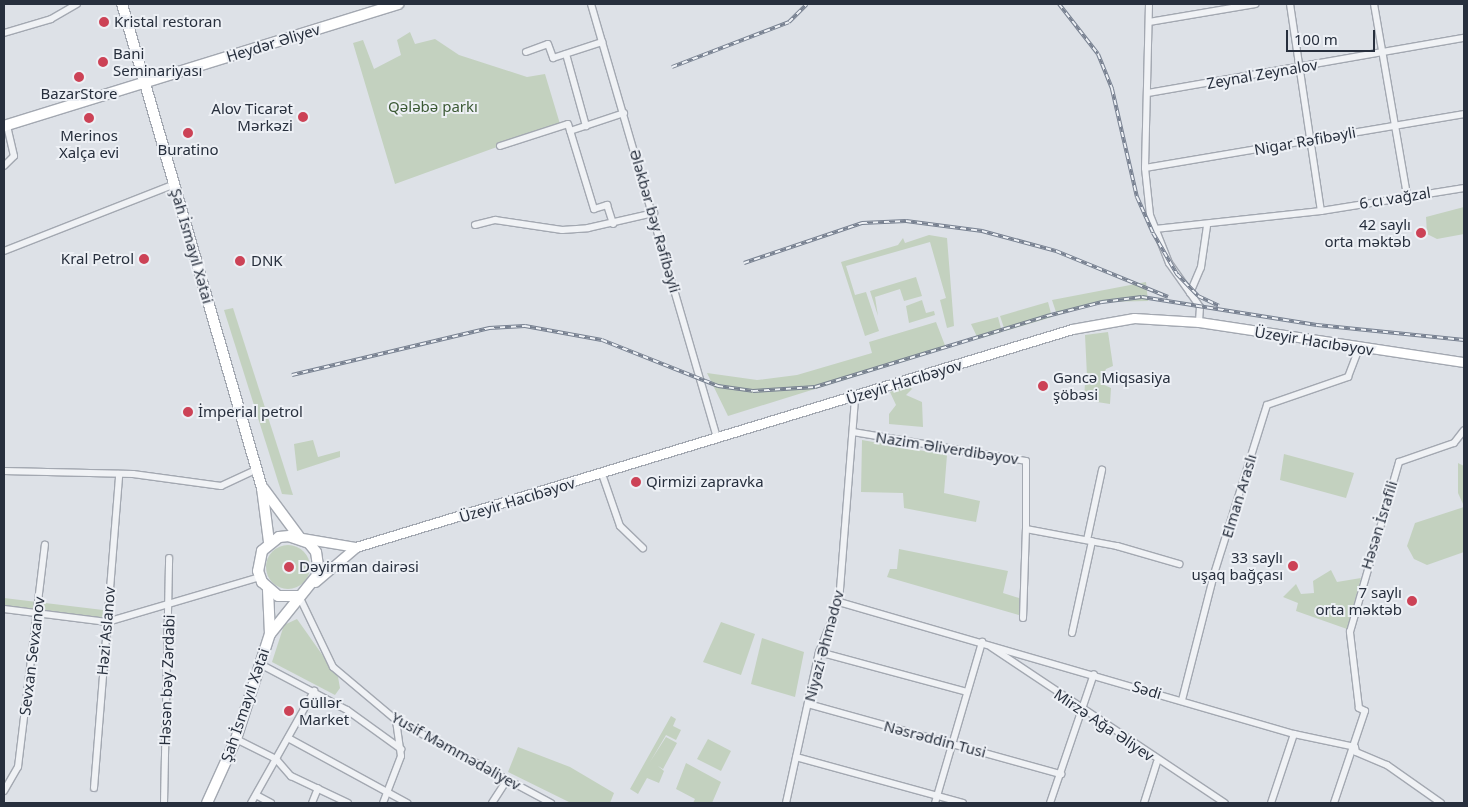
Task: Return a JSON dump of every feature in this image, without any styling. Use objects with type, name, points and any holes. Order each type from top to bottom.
[{"type":"main road","name":"Şah İsmayıl Xətai","points":[[122,4],[257,469],[262,488],[269,542]]},
{"type":"main road","name":"Heydər Əliyev","points":[[5,126],[399,4]]},
{"type":"main road","name":"Üzeyir Hacıbəyov","points":[[356,548],[855,397],[1072,329],[1134,318],[1199,322],[1359,349],[1464,362]]},
{"type":"main road","points":[[262,488],[300,538],[318,557],[315,583]]},
{"type":"main road","points":[[289,536],[356,548],[299,596],[283,597],[268,590],[260,576],[258,561],[269,542],[289,536]]},
{"type":"main road","name":"Şah İsmayıl Xətai","points":[[268,590],[270,634]]},
{"type":"main road","name":"Şah İsmayıl Xətai","points":[[207,803],[236,738],[270,634],[299,596]]},
{"type":"street","points":[[4,33],[51,19],[77,4]]},
{"type":"street","name":"Ələkbər bəy Rəfibəyli","points":[[591,4],[654,213],[717,439]]},
{"type":"street","points":[[1149,4],[1145,168],[1155,230],[1169,263],[1200,307],[1199,322]]},
{"type":"street","points":[[1149,22],[1255,4]]},
{"type":"street","points":[[1290,4],[1321,211]]},
{"type":"street","points":[[1374,4],[1407,195]]},
{"type":"street","name":"Zeynal Zeynalov","points":[[1148,93],[1464,38]]},
{"type":"street","points":[[526,52],[548,44],[552,58],[602,42]]},
{"type":"street","points":[[566,54],[586,126]]},
{"type":"street","points":[[570,131],[624,113]]},
{"type":"street","name":"Nigar Rəfibəyli","points":[[1145,168],[1464,114]]},
{"type":"street","points":[[500,146],[568,124],[594,208],[607,205],[613,224]]},
{"type":"street","points":[[4,166],[14,156],[5,126]]},
{"type":"street","points":[[4,251],[175,184]]},
{"type":"street","name":"6 cı vağzal","points":[[1155,230],[1207,226],[1321,211],[1407,195],[1464,188]]},
{"type":"street","points":[[475,225],[495,220],[562,230],[613,224],[654,213]]},
{"type":"street","points":[[1190,293],[1200,267],[1207,226]]},
{"type":"street","name":"Elman Araslı","points":[[1182,700],[1214,574],[1268,405],[1348,377],[1359,349]]},
{"type":"street","name":"Niyazi Əhmədov","points":[[786,803],[819,652],[839,602],[855,397]]},
{"type":"street","name":"Həsən İsrafili","points":[[1334,803],[1355,747],[1365,711],[1359,708],[1350,632],[1399,462],[1454,443],[1464,430]]},
{"type":"street","name":"Nazim Əliverdibəyov","points":[[853,432],[1026,461],[1026,529]]},
{"type":"street","points":[[4,471],[119,474],[221,486],[257,469]]},
{"type":"street","points":[[1072,633],[1102,470]]},
{"type":"street","name":"Həzi Aslanov","points":[[94,788],[119,474]]},
{"type":"street","points":[[602,474],[620,526],[644,548]]},
{"type":"street","points":[[1023,618],[1026,529],[1090,541],[1179,564]]},
{"type":"street","name":"Sevxan Sevxanov","points":[[4,791],[18,767],[45,545]]},
{"type":"street","name":"Həsən bəy Zərdabi","points":[[164,803],[169,558]]},
{"type":"street","points":[[4,609],[107,622],[260,576]]},
{"type":"street","name":"Yusif Məmmədəliyev","points":[[299,596],[333,667],[396,720],[551,803]]},
{"type":"street","name":"Sədi","points":[[839,602],[984,642],[1294,734],[1355,747],[1356,752],[1387,764],[1441,803]]},
{"type":"street","points":[[936,800],[967,692],[984,642]]},
{"type":"street","name":"Mirzə Ağa Əliyev","points":[[984,642],[1157,762],[1225,803]]},
{"type":"street","points":[[819,652],[967,692]]},
{"type":"street","points":[[260,664],[314,691],[400,749]]},
{"type":"street","points":[[1050,803],[1084,712],[1094,674]]},
{"type":"street","points":[[251,803],[314,691]]},
{"type":"street","name":"Nəsrəddin Tusi","points":[[808,704],[1061,774]]},
{"type":"street","points":[[383,803],[389,793],[400,749],[396,720]]},
{"type":"street","points":[[1270,803],[1294,734]]},
{"type":"street","points":[[236,738],[276,759],[291,776],[348,803]]},
{"type":"street","points":[[288,738],[407,803]]},
{"type":"street","points":[[796,758],[936,800],[963,803]]},
{"type":"street","points":[[1144,803],[1157,762]]},
{"type":"street","points":[[492,803],[507,780]]},
{"type":"street","points":[[312,803],[318,788]]},
{"type":"street","points":[[256,795],[271,803]]},
{"type":"green space","name":"Qələbə parkı","points":[[410,32],[415,44],[435,39],[459,55],[527,77],[545,74],[560,124],[395,184],[353,43],[363,40],[374,69],[401,55],[397,40]]},
{"type":"green space","points":[[1464,207],[1464,234],[1437,239],[1427,234],[1426,217]]},
{"type":"green space","points":[[929,235],[947,238],[954,326],[947,328],[940,300],[946,298],[930,242],[846,266],[855,295],[866,292],[879,331],[865,336],[841,262],[898,245],[903,238],[905,243]]},
{"type":"green space","points":[[916,277],[922,296],[904,301],[900,289],[875,297],[878,316],[870,291]]},
{"type":"green space","points":[[1146,282],[1148,301],[1100,302],[1057,315],[1052,300]]},
{"type":"green space","points":[[922,300],[926,313],[934,311],[935,315],[909,323],[906,306]]},
{"type":"green space","points":[[1048,302],[1052,317],[1005,331],[1000,316]]},
{"type":"green space","points":[[233,308],[293,495],[282,494],[224,310]]},
{"type":"green space","points":[[998,317],[1002,332],[978,339],[971,324]]},
{"type":"green space","points":[[936,322],[946,348],[728,416],[707,373],[757,380],[797,375],[872,353],[869,342]]},
{"type":"green space","points":[[1108,332],[1113,366],[1106,369],[1100,383],[1111,388],[1110,404],[1084,400],[1085,382],[1092,383],[1093,377],[1087,376],[1085,335]]},
{"type":"green space","points":[[909,385],[912,389],[906,395],[922,402],[923,427],[889,424],[889,414],[896,405],[890,392]]},
{"type":"green space","points":[[313,440],[318,457],[340,451],[340,457],[297,471],[294,444]]},
{"type":"green space","points":[[862,440],[947,455],[944,493],[980,501],[976,522],[904,508],[903,493],[861,492]]},
{"type":"green space","points":[[1284,454],[1354,473],[1346,498],[1280,480]]},
{"type":"green space","points":[[1458,463],[1464,466],[1463,504],[1458,493]]},
{"type":"green space","points":[[1464,507],[1464,552],[1427,565],[1414,559],[1407,546],[1415,523]]},
{"type":"green space","points":[[288,545],[300,549],[306,555],[310,567],[306,579],[300,585],[288,589],[276,585],[270,579],[266,567],[270,555],[276,549]]},
{"type":"green space","points":[[899,549],[1008,571],[1003,593],[1022,599],[1019,615],[887,577],[890,569],[897,569]]},
{"type":"green space","points":[[1331,570],[1337,582],[1361,578],[1347,629],[1296,611],[1298,603],[1283,597],[1296,584],[1301,594],[1314,593],[1313,581]]},
{"type":"green space","points":[[4,598],[103,610],[102,619],[4,607]]},
{"type":"green space","points":[[297,619],[338,677],[340,688],[335,695],[272,662],[284,625]]},
{"type":"green space","points":[[721,622],[755,634],[741,675],[703,662]]},
{"type":"green space","points":[[762,638],[804,652],[795,697],[751,684]]},
{"type":"green space","points":[[671,716],[676,719],[673,726],[681,730],[676,740],[666,735],[650,762],[666,737],[677,743],[663,769],[658,766],[664,771],[659,783],[647,778],[638,794],[630,789]]},
{"type":"green space","points":[[708,739],[731,751],[721,771],[697,759]]},
{"type":"green space","points":[[518,747],[570,767],[614,793],[610,803],[571,803],[508,772]]},
{"type":"green space","points":[[686,763],[721,782],[712,803],[693,803],[695,799],[676,789]]},
{"type":"railway","points":[[672,67],[789,22],[807,4]]},
{"type":"railway","points":[[1059,4],[1098,54],[1112,89],[1137,197],[1153,233],[1177,274],[1198,296],[1219,306]]},
{"type":"railway","points":[[744,263],[862,223],[906,221],[982,231],[1056,251],[1168,297]]},
{"type":"railway","points":[[292,375],[489,328],[525,326],[602,340],[718,386],[753,391],[815,387],[1047,316],[1102,302],[1142,297],[1317,325],[1464,340]]},
{"type":"place","name":"Kristal restoran","points":[[104,22]]},
{"type":"place","name":"Bani Seminariyası","points":[[103,62]]},
{"type":"place","name":"BazarStore","points":[[79,77]]},
{"type":"place","name":"Alov Ticarət Mərkəzi","points":[[303,117]]},
{"type":"place","name":"Merinos Xalça evi","points":[[89,118]]},
{"type":"place","name":"Buratino","points":[[188,133]]},
{"type":"place","name":"42 saylı orta məktəb","points":[[1421,233]]},
{"type":"place","name":"Kral Petrol","points":[[144,259]]},
{"type":"place","name":"DNK","points":[[240,261]]},
{"type":"place","name":"Gəncə Miqsasiya şöbəsi","points":[[1043,386]]},
{"type":"place","name":"İmperial petrol","points":[[188,412]]},
{"type":"place","name":"Qirmizi zapravka","points":[[636,482]]},
{"type":"place","name":"33 saylı uşaq bağçası","points":[[1293,566]]},
{"type":"place","name":"Dəyirman dairəsi","points":[[289,567]]},
{"type":"place","name":"7 saylı orta məktəb","points":[[1412,601]]},
{"type":"place","name":"Güllər Market","points":[[289,711]]}]
